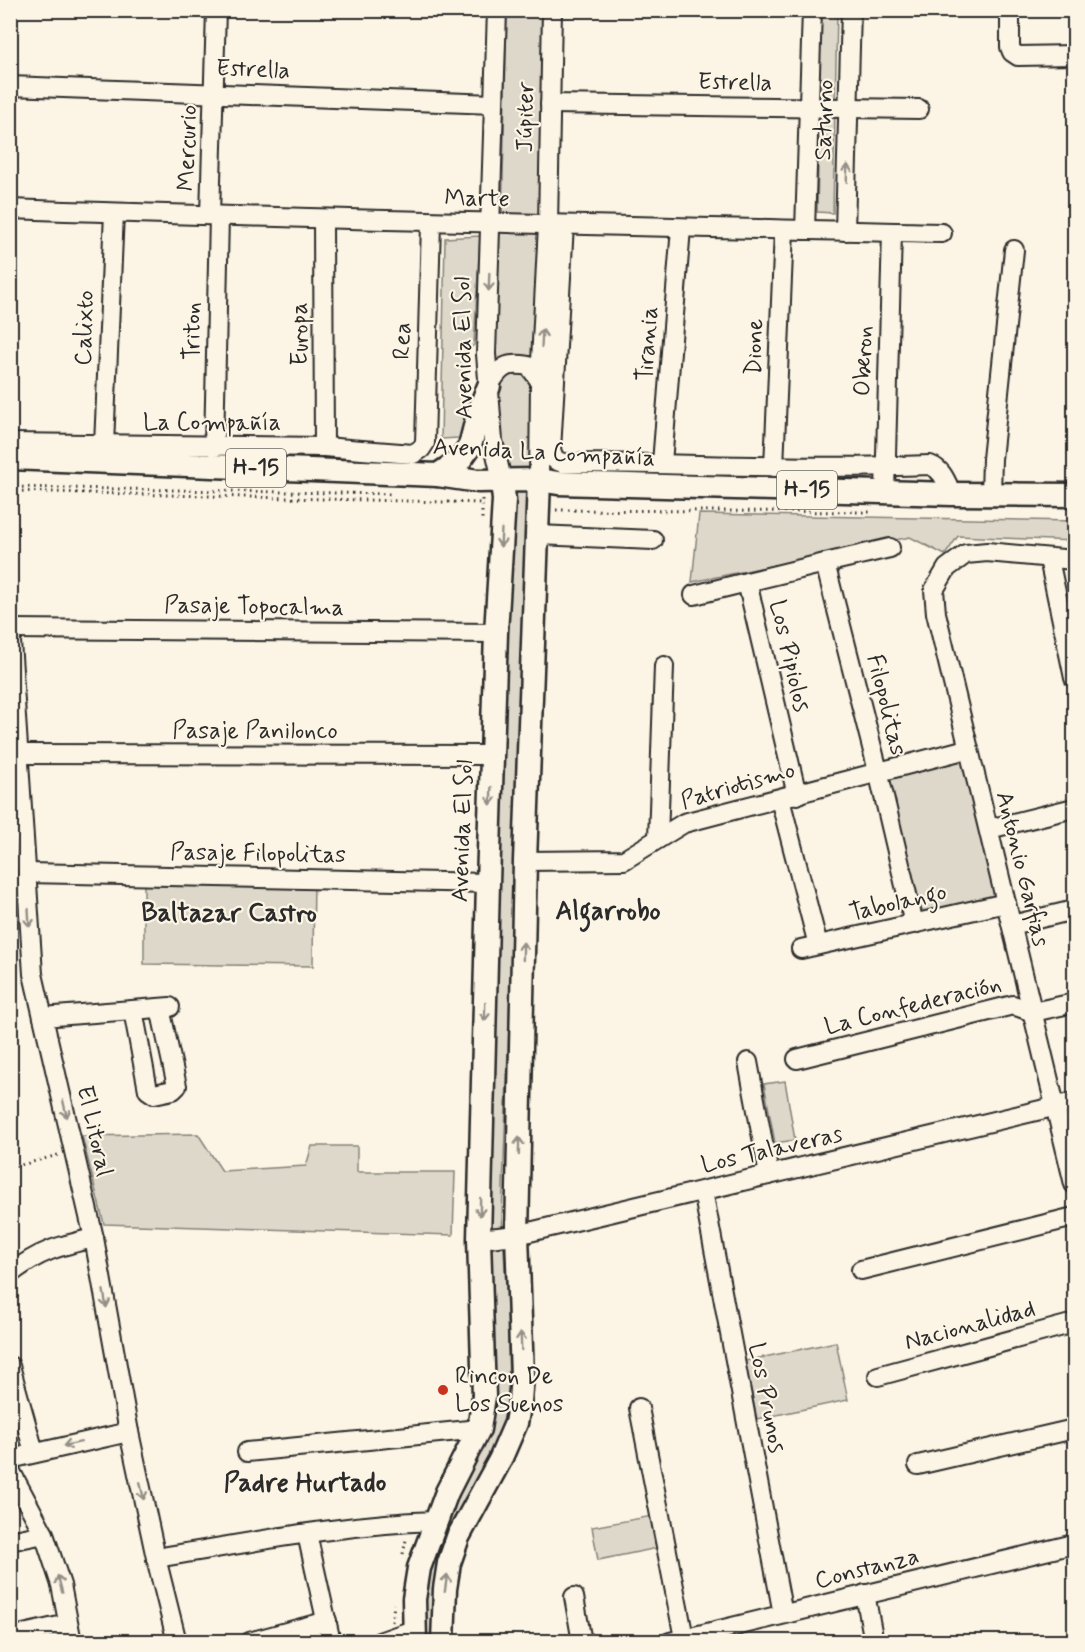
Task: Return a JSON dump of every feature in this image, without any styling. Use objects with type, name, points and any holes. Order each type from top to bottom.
[{"type":"main road","points":[[438,475],[460,460],[470,446],[479,411],[489,387]]},
{"type":"main road","name":"Avenida La Compañía","points":[[10,458],[438,475],[478,481],[539,480],[558,483],[952,494],[1074,495]]},
{"type":"main road","name":"Avenida El Sol","points":[[414,1636],[414,1599],[419,1568],[447,1492],[479,1429],[484,1396],[479,1239],[496,633],[503,509],[502,480]]},
{"type":"main road","points":[[443,1641],[445,1589],[449,1563],[458,1537],[504,1451],[516,1423],[520,1401],[522,1376],[517,1235],[525,861],[539,480]]},
{"type":"street","name":"Mercurio","points":[[214,215],[213,92],[216,10]]},
{"type":"street","name":"Avenida El Sol","points":[[497,10],[486,354],[494,441],[502,480]]},
{"type":"street","name":"Júpiter","points":[[552,10],[550,104],[556,225]]},
{"type":"street","name":"Saturno","points":[[805,230],[812,10]]},
{"type":"street","name":"Saturno","points":[[845,231],[851,10]]},
{"type":"street","points":[[1010,10],[1012,52],[1018,56],[1074,55]]},
{"type":"street","name":"Estrella","points":[[10,86],[494,104]]},
{"type":"street","name":"Estrella","points":[[550,104],[919,110]]},
{"type":"street","name":"Marte","points":[[10,209],[324,220],[942,233]]},
{"type":"street","name":"Calixto","points":[[104,446],[114,213]]},
{"type":"street","name":"Triton","points":[[214,215],[214,447]]},
{"type":"street","name":"Europa","points":[[324,220],[324,447]]},
{"type":"street","name":"Rea","points":[[413,454],[425,443],[431,222]]},
{"type":"street","points":[[539,480],[540,381],[556,225]]},
{"type":"street","points":[[556,225],[550,450],[555,460],[563,463],[662,463],[774,467],[930,465],[941,473],[952,494]]},
{"type":"street","name":"Tirania","points":[[662,463],[681,228]]},
{"type":"street","name":"Dione","points":[[774,467],[783,230]]},
{"type":"street","name":"Oberon","points":[[885,492],[892,232]]},
{"type":"street","points":[[991,494],[992,459],[1014,250]]},
{"type":"street","points":[[489,387],[495,376],[509,364],[530,366],[540,381]]},
{"type":"street","name":"La Compañía","points":[[10,443],[104,446],[324,447],[413,454]]},
{"type":"street","points":[[538,535],[653,540]]},
{"type":"street","points":[[747,582],[890,548]]},
{"type":"street","name":"Antonio Garfias","points":[[1048,559],[987,552],[966,554],[947,568],[934,590],[936,613],[968,749],[1074,1184]]},
{"type":"street","points":[[1074,560],[1048,559],[1074,678]]},
{"type":"street","name":"Filopolitas","points":[[825,563],[914,924]]},
{"type":"street","name":"Los Pipiolos","points":[[694,595],[747,582],[789,797],[809,947]]},
{"type":"street","name":"Pasaje Topocalma","points":[[11,627],[496,633]]},
{"type":"street","name":"El Litoral","points":[[11,627],[33,974],[94,1238],[129,1432],[156,1558],[177,1641]]},
{"type":"street","points":[[658,839],[664,666]]},
{"type":"street","name":"Patriotismo","points":[[525,861],[624,860],[684,823],[968,749]]},
{"type":"street","name":"Pasaje Panilonco","points":[[18,754],[492,755]]},
{"type":"street","points":[[988,830],[1074,808]]},
{"type":"street","name":"Pasaje Filopolitas","points":[[27,873],[488,883]]},
{"type":"street","name":"Tabolango","points":[[809,947],[1006,903]]},
{"type":"street","points":[[1012,925],[1074,910]]},
{"type":"street","name":"La Confederación","points":[[797,1059],[1013,1005],[1033,1012],[1074,1003]]},
{"type":"street","points":[[43,1017],[133,1010],[165,1008],[177,1086],[173,1090],[154,1094],[148,1090],[133,1010]]},
{"type":"street","points":[[748,1062],[769,1175]]},
{"type":"street","name":"Los Talaveras","points":[[479,1239],[517,1235],[1074,1102]]},
{"type":"street","name":"Los Prunos","points":[[703,1191],[783,1614]]},
{"type":"street","points":[[861,1270],[1074,1216]]},
{"type":"street","points":[[10,1274],[24,1263],[55,1247],[94,1238]]},
{"type":"street","name":"Nacionalidad","points":[[878,1376],[1074,1323]]},
{"type":"street","points":[[10,1366],[34,1452]]},
{"type":"street","points":[[639,1408],[677,1640]]},
{"type":"street","points":[[247,1452],[479,1429]]},
{"type":"street","points":[[918,1465],[1074,1429]]},
{"type":"street","points":[[10,1459],[129,1432]]},
{"type":"street","points":[[10,1470],[44,1534],[61,1585],[70,1633],[10,1637]]},
{"type":"street","points":[[156,1558],[381,1524],[435,1521]]},
{"type":"street","points":[[10,1541],[44,1534]]},
{"type":"street","points":[[307,1534],[332,1641]]},
{"type":"street","name":"Constanza","points":[[677,1640],[746,1632],[783,1614],[1074,1544]]},
{"type":"street","points":[[865,1594],[874,1641]]},
{"type":"street","points":[[574,1597],[582,1641]]},
{"type":"street","points":[[249,1641],[327,1621]]},
{"type":"street","points":[[379,1641],[414,1636]]},
{"type":"path","points":[[10,491],[482,503],[503,509]]},
{"type":"path","points":[[539,509],[875,512]]},
{"type":"path","points":[[10,1168],[75,1150]]},
{"type":"shaded area","points":[[507,11],[547,11],[538,382],[515,857],[502,1215],[509,1388],[500,1441],[474,1495],[438,1641],[423,1642],[423,1584],[466,1470],[488,1224],[512,494],[491,386],[493,221],[502,220]]},
{"type":"shaded area","points":[[821,11],[837,11],[833,213],[817,212]]},
{"type":"shaded area","points":[[480,236],[474,345],[466,352],[466,432],[459,438],[441,439],[445,238]]},
{"type":"shaded area","points":[[699,514],[1074,521],[1074,541],[958,536],[945,555],[910,537],[692,582]]},
{"type":"shaded area","points":[[971,757],[1006,903],[914,924],[880,779]]},
{"type":"shaded area","points":[[144,872],[314,874],[313,966],[144,964]]},
{"type":"shaded area","points":[[785,1081],[795,1140],[775,1143],[764,1084]]},
{"type":"shaded area","points":[[198,1134],[222,1171],[306,1166],[312,1146],[357,1146],[357,1172],[455,1172],[453,1235],[104,1224],[82,1136]]},
{"type":"shaded area","points":[[836,1342],[848,1400],[757,1419],[745,1361]]},
{"type":"shaded area","points":[[10,1389],[26,1448],[10,1452]]},
{"type":"shaded area","points":[[652,1516],[658,1548],[598,1560],[592,1527]]},
{"type":"shaded area","points":[[327,1621],[331,1642],[249,1642]]},
{"type":"place","name":"Rincon De Los Suenos","points":[[443,1390]]},
{"type":"district","name":"Algarrobo","points":[[608,912]]},
{"type":"district","name":"Baltazar Castro","points":[[229,914]]},
{"type":"district","name":"Padre Hurtado","points":[[305,1484]]}]
